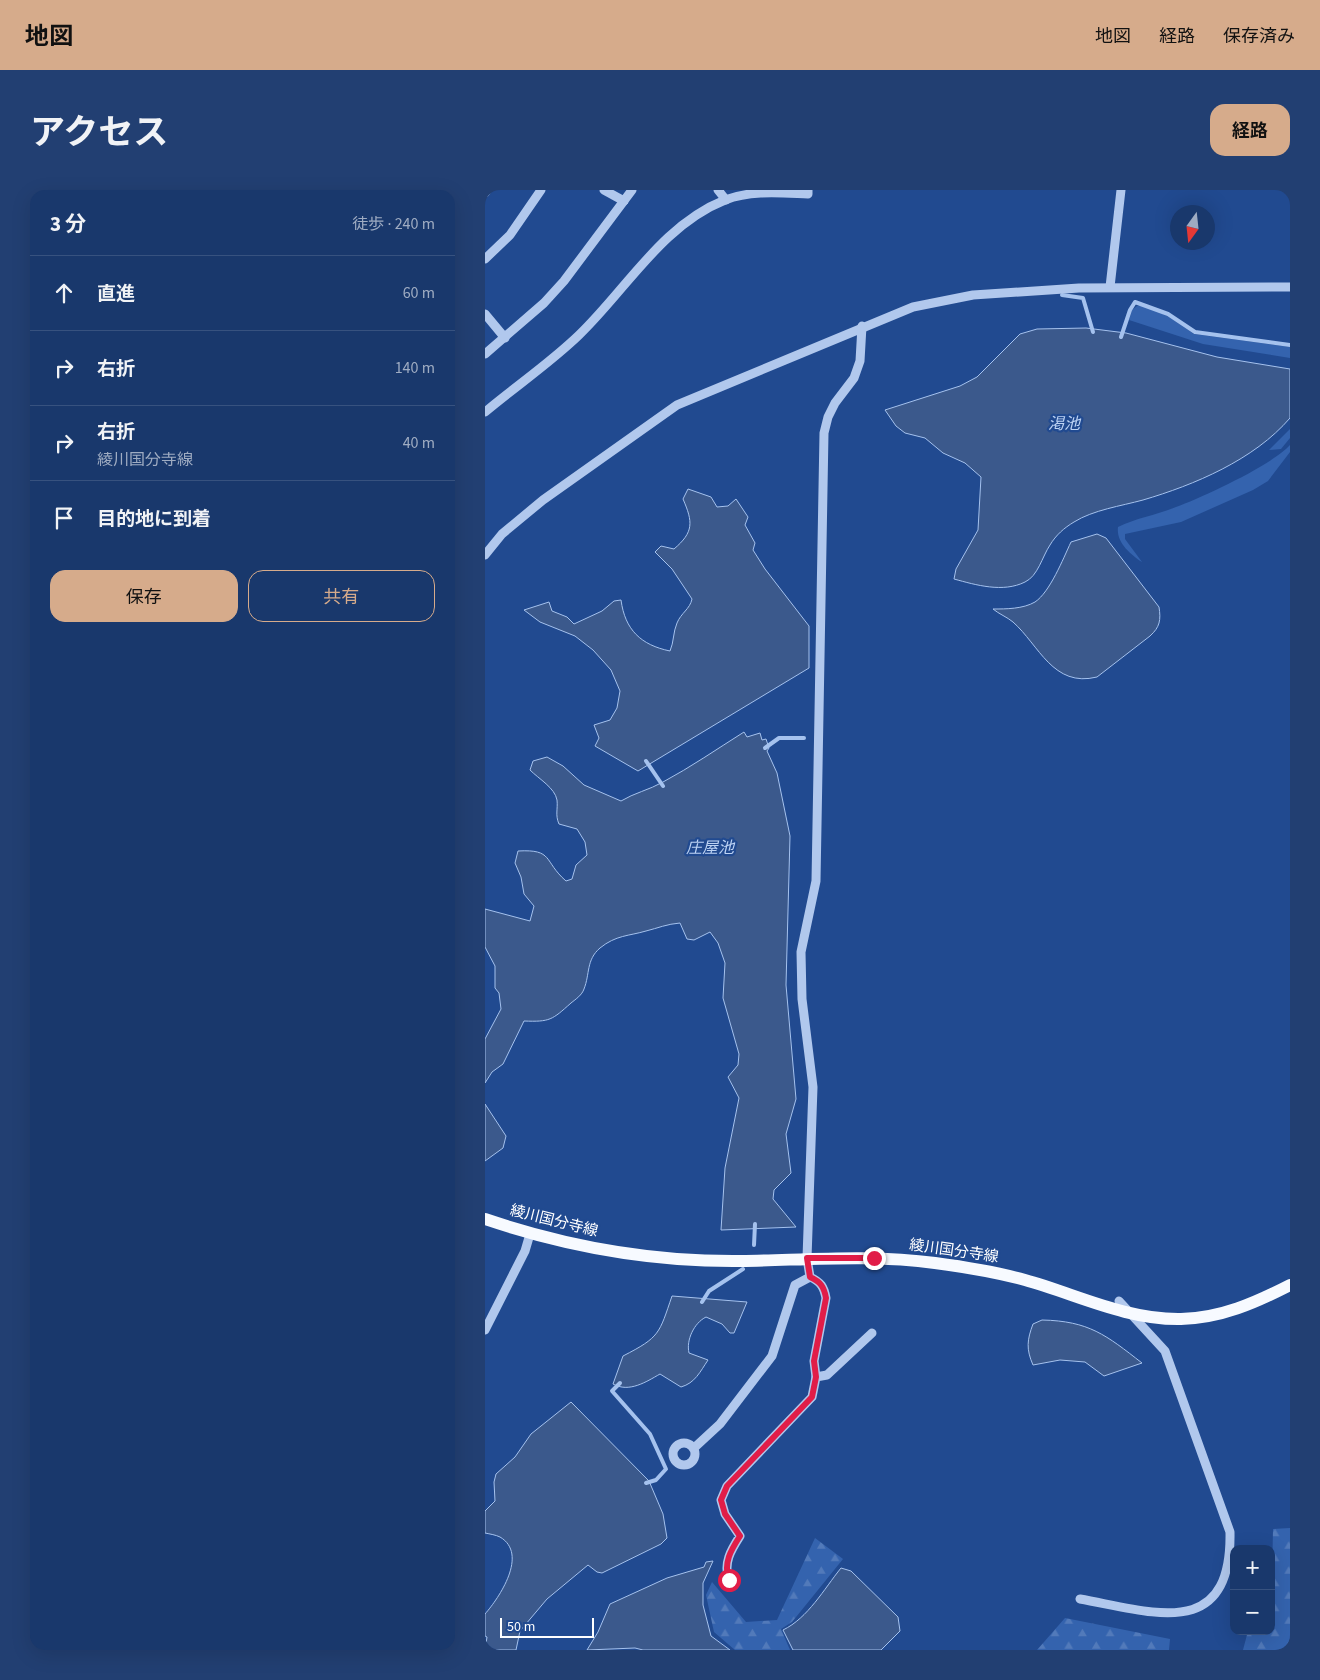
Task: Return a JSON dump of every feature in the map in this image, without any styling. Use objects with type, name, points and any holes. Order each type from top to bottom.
[{"type":"main road","name":"綾川国分寺線","points":[[485,1219],[530,1234],[579,1246],[680,1260],[740,1261],[874,1258],[978,1269],[1025,1280],[1128,1312],[1159,1318],[1205,1317],[1230,1312],[1259,1301],[1290,1285]]},
{"type":"street","points":[[485,259],[510,235],[541,190]]},
{"type":"street","points":[[604,190],[624,201]]},
{"type":"street","points":[[485,354],[544,303],[564,281],[632,190]]},
{"type":"street","points":[[718,190],[726,200]]},
{"type":"street","points":[[485,412],[579,335],[665,241],[693,219],[726,200],[764,192],[808,194],[808,190]]},
{"type":"street","points":[[1110,287],[1121,190]]},
{"type":"street","points":[[485,555],[502,534],[543,500],[664,413],[719,387],[862,326],[913,307],[973,295],[1110,287],[1290,287]]},
{"type":"street","points":[[485,314],[505,338]]},
{"type":"street","points":[[810,1277],[807,1258],[813,1087],[801,970],[801,952],[816,881],[824,433],[827,418],[835,403],[854,378],[859,361],[862,326]]},
{"type":"street","points":[[485,1330],[525,1251],[530,1234]]},
{"type":"street","points":[[729,1580],[727,1573],[728,1556],[740,1536],[725,1514],[721,1500],[727,1486],[812,1397],[816,1377],[814,1361],[826,1298],[824,1290],[818,1281],[810,1277]]},
{"type":"street","points":[[694,1448],[720,1424],[772,1356],[795,1285],[810,1277]]},
{"type":"street","points":[[1080,1599],[1156,1613],[1175,1614],[1195,1610],[1213,1597],[1222,1585],[1230,1557],[1230,1532],[1165,1351],[1119,1300]]},
{"type":"street","points":[[816,1377],[827,1375],[872,1334]]},
{"type":"green space","points":[[1137,306],[1146,306],[1169,317],[1194,334],[1290,347],[1290,358],[1203,344],[1129,320],[1132,310]]},
{"type":"green space","points":[[1290,429],[1290,438],[1281,449],[1269,450]]},
{"type":"green space","points":[[1290,445],[1290,452],[1268,481],[1253,490],[1181,522],[1125,534],[1125,539],[1142,562],[1129,551],[1119,538],[1118,527],[1169,510],[1219,488],[1268,462]]},
{"type":"green space","points":[[1290,1528],[1290,1650],[1243,1650],[1247,1635],[1275,1635],[1275,1545],[1273,1545],[1273,1529]]},
{"type":"green space","points":[[815,1538],[843,1559],[792,1622],[781,1629],[790,1650],[735,1650],[714,1632],[706,1595],[712,1582],[746,1622],[777,1620]]},
{"type":"green space","points":[[1065,1618],[1170,1639],[1169,1650],[1037,1650]]},
{"type":"water","name":"渇池","points":[[1086,328],[1126,333],[1217,357],[1290,369],[1290,418],[1259,446],[1202,479],[1143,500],[1098,511],[1074,522],[1055,538],[1037,571],[1025,582],[1008,587],[989,587],[954,579],[956,569],[978,530],[981,477],[965,463],[943,453],[925,438],[905,433],[896,426],[885,410],[960,386],[977,377],[1020,334],[1037,329]]},
{"type":"water","points":[[688,489],[711,497],[717,507],[728,506],[736,499],[748,517],[745,525],[755,543],[753,550],[765,569],[809,626],[809,668],[638,771],[595,746],[599,738],[594,725],[610,720],[617,708],[620,691],[611,670],[593,650],[575,636],[540,622],[524,610],[549,602],[552,611],[567,617],[574,624],[602,611],[614,601],[621,600],[626,620],[636,634],[651,645],[670,651],[677,623],[692,599],[672,569],[655,552],[661,546],[674,549],[681,543],[688,532],[690,520],[683,499]]},
{"type":"water","points":[[1097,534],[1106,538],[1159,607],[1160,620],[1156,630],[1150,636],[1097,677],[1082,679],[1069,676],[1058,670],[1048,662],[1013,622],[993,609],[1009,609],[1035,602],[1051,583],[1071,542]]},
{"type":"water","name":"庄屋池","points":[[744,732],[747,737],[760,733],[762,740],[766,739],[769,748],[767,751],[777,773],[790,836],[786,985],[796,1099],[786,1134],[791,1173],[774,1190],[773,1199],[796,1227],[721,1230],[725,1168],[739,1098],[728,1077],[738,1065],[739,1054],[723,998],[725,963],[718,943],[710,932],[694,940],[687,939],[680,923],[623,936],[600,948],[592,957],[586,983],[580,995],[550,1019],[524,1021],[503,1064],[492,1072],[485,1083],[485,1039],[501,1009],[499,993],[495,988],[495,966],[485,947],[485,909],[530,921],[534,906],[524,894],[521,877],[515,863],[518,851],[543,854],[566,881],[572,879],[576,865],[587,855],[585,842],[577,829],[559,824],[556,796],[530,770],[533,761],[547,757],[563,766],[584,785],[621,801],[658,785]]},
{"type":"water","points":[[485,1104],[506,1136],[503,1148],[485,1161]]},
{"type":"water","points":[[672,1296],[747,1302],[734,1333],[730,1333],[722,1324],[706,1317],[698,1323],[690,1337],[689,1353],[708,1360],[690,1383],[681,1387],[660,1374],[631,1387],[613,1384],[623,1356],[644,1344],[657,1333]]},
{"type":"water","points":[[1042,1320],[1072,1323],[1096,1331],[1142,1363],[1104,1376],[1085,1362],[1060,1360],[1033,1365],[1028,1349],[1029,1335],[1033,1324]]},
{"type":"water","points":[[571,1402],[649,1481],[663,1514],[667,1538],[661,1544],[602,1573],[597,1572],[588,1565],[547,1599],[520,1631],[516,1650],[485,1650],[487,1637],[485,1636],[485,1614],[504,1587],[512,1565],[512,1554],[508,1545],[500,1537],[485,1533],[485,1511],[495,1501],[494,1482],[496,1474],[515,1457],[531,1434]]},
{"type":"water","points":[[713,1561],[703,1583],[703,1605],[711,1636],[730,1650],[643,1650],[635,1648],[587,1650],[598,1632],[610,1604],[667,1578],[704,1567],[706,1562]]},
{"type":"water","points":[[841,1568],[851,1571],[898,1617],[900,1631],[881,1650],[793,1650],[783,1630],[808,1611]]},
{"type":"waterway","points":[[1289,190],[1290,194]]},
{"type":"waterway","points":[[1062,295],[1083,298],[1093,332]]},
{"type":"waterway","points":[[1121,337],[1130,310],[1135,302],[1168,314],[1195,332],[1290,345]]},
{"type":"waterway","points":[[765,748],[779,738],[804,738]]},
{"type":"waterway","points":[[646,761],[663,786]]},
{"type":"waterway","points":[[754,1245],[755,1224]]},
{"type":"waterway","points":[[702,1302],[709,1291],[743,1269]]},
{"type":"waterway","points":[[620,1383],[612,1391],[650,1434],[666,1469],[656,1480],[646,1483]]},
{"type":"route","points":[[729,1580],[727,1573],[728,1556],[740,1536],[725,1514],[721,1500],[727,1486],[812,1397],[816,1377],[814,1361],[826,1298],[824,1290],[818,1281],[810,1277],[807,1258],[874,1258]]}]
